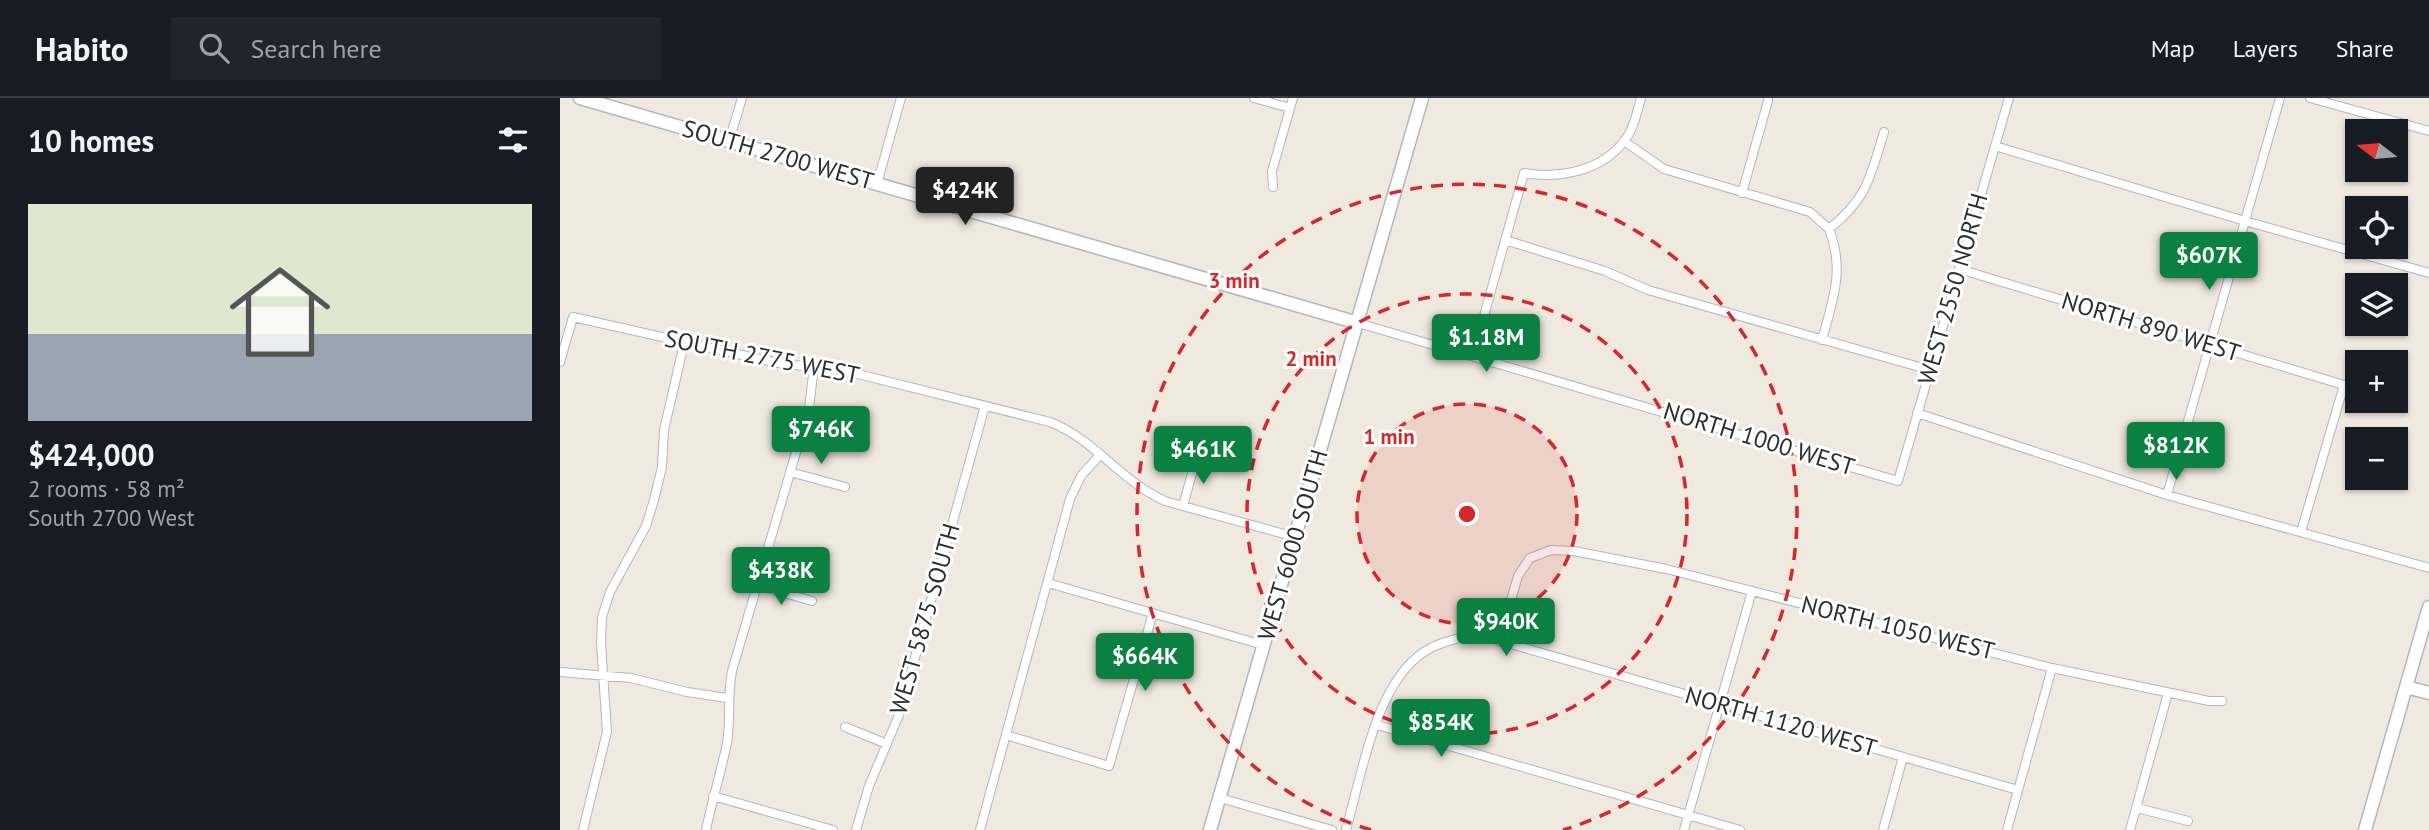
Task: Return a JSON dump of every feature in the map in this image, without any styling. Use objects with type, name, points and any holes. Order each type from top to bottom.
[{"type":"street","name":"SOUTH 2700 WEST","points":[[580,98],[617,103],[729,141],[1620,398]]},
{"type":"street","points":[[729,141],[742,98]]},
{"type":"street","points":[[877,184],[901,98]]},
{"type":"street","points":[[1254,98],[1290,108]]},
{"type":"street","points":[[1273,187],[1272,171],[1293,98]]},
{"type":"street","name":"WEST 6000 SOUTH","points":[[1210,830],[1422,98]]},
{"type":"street","points":[[1473,355],[1524,173],[1544,176],[1594,166],[1624,141],[1632,127],[1641,98]]},
{"type":"street","name":"WEST 2550 NORTH","points":[[1898,481],[2009,98]]},
{"type":"street","points":[[2167,495],[2280,98]]},
{"type":"street","points":[[2310,98],[2429,131]]},
{"type":"street","points":[[1742,193],[1768,101]]},
{"type":"street","points":[[1829,229],[1858,204],[1868,185],[1884,132]]},
{"type":"street","points":[[1624,141],[1664,169],[1810,212],[1829,229],[1838,253],[1836,286],[1822,340]]},
{"type":"street","points":[[1995,146],[2429,273]]},
{"type":"street","points":[[1505,240],[1605,271],[1648,290],[1930,370]]},
{"type":"street","name":"NORTH 890 WEST","points":[[1959,270],[2344,385],[2301,532]]},
{"type":"street","name":"SOUTH 2775 WEST","points":[[560,362],[573,317],[684,344],[846,371],[1064,428],[1145,492],[1183,506],[1295,537]]},
{"type":"street","points":[[583,830],[607,732],[602,617],[610,592],[646,527],[662,467],[664,430],[684,344]]},
{"type":"street","points":[[706,830],[727,744],[730,722],[727,698],[809,408],[814,367]]},
{"type":"street","name":"NORTH 1000 WEST","points":[[1620,398],[1898,481]]},
{"type":"street","name":"WEST 5875 SOUTH","points":[[856,830],[869,786],[899,715],[985,406]]},
{"type":"street","points":[[1917,414],[2167,495],[2429,568]]},
{"type":"street","points":[[980,830],[1070,499],[1081,477],[1098,456]]},
{"type":"street","points":[[1183,506],[1196,459]]},
{"type":"street","points":[[790,472],[845,487]]},
{"type":"street","name":"NORTH 1050 WEST","points":[[1499,641],[1518,576],[1530,558],[1551,550],[1574,551],[1665,569],[2052,668],[2168,693],[2222,701]]},
{"type":"street","points":[[1048,583],[1264,645]]},
{"type":"street","points":[[757,585],[812,601]]},
{"type":"street","points":[[1684,830],[1752,591]]},
{"type":"street","points":[[2365,830],[2429,607]]},
{"type":"street","points":[[1006,735],[1110,766],[1153,612]]},
{"type":"street","name":"NORTH 1120 WEST","points":[[1377,725],[1382,705],[1398,677],[1418,656],[1446,641],[1476,634],[2018,790]]},
{"type":"street","points":[[2007,830],[2052,668]]},
{"type":"street","points":[[560,672],[631,678],[727,698]]},
{"type":"street","points":[[2406,687],[2429,693]]},
{"type":"street","points":[[2130,830],[2168,693]]},
{"type":"street","points":[[1346,830],[1377,725],[1740,830]]},
{"type":"street","points":[[845,727],[887,744]]},
{"type":"street","points":[[1883,830],[1903,757]]},
{"type":"street","points":[[713,796],[833,830]]},
{"type":"street","points":[[1220,798],[1332,830]]},
{"type":"street","points":[[2137,808],[2188,821]]}]
